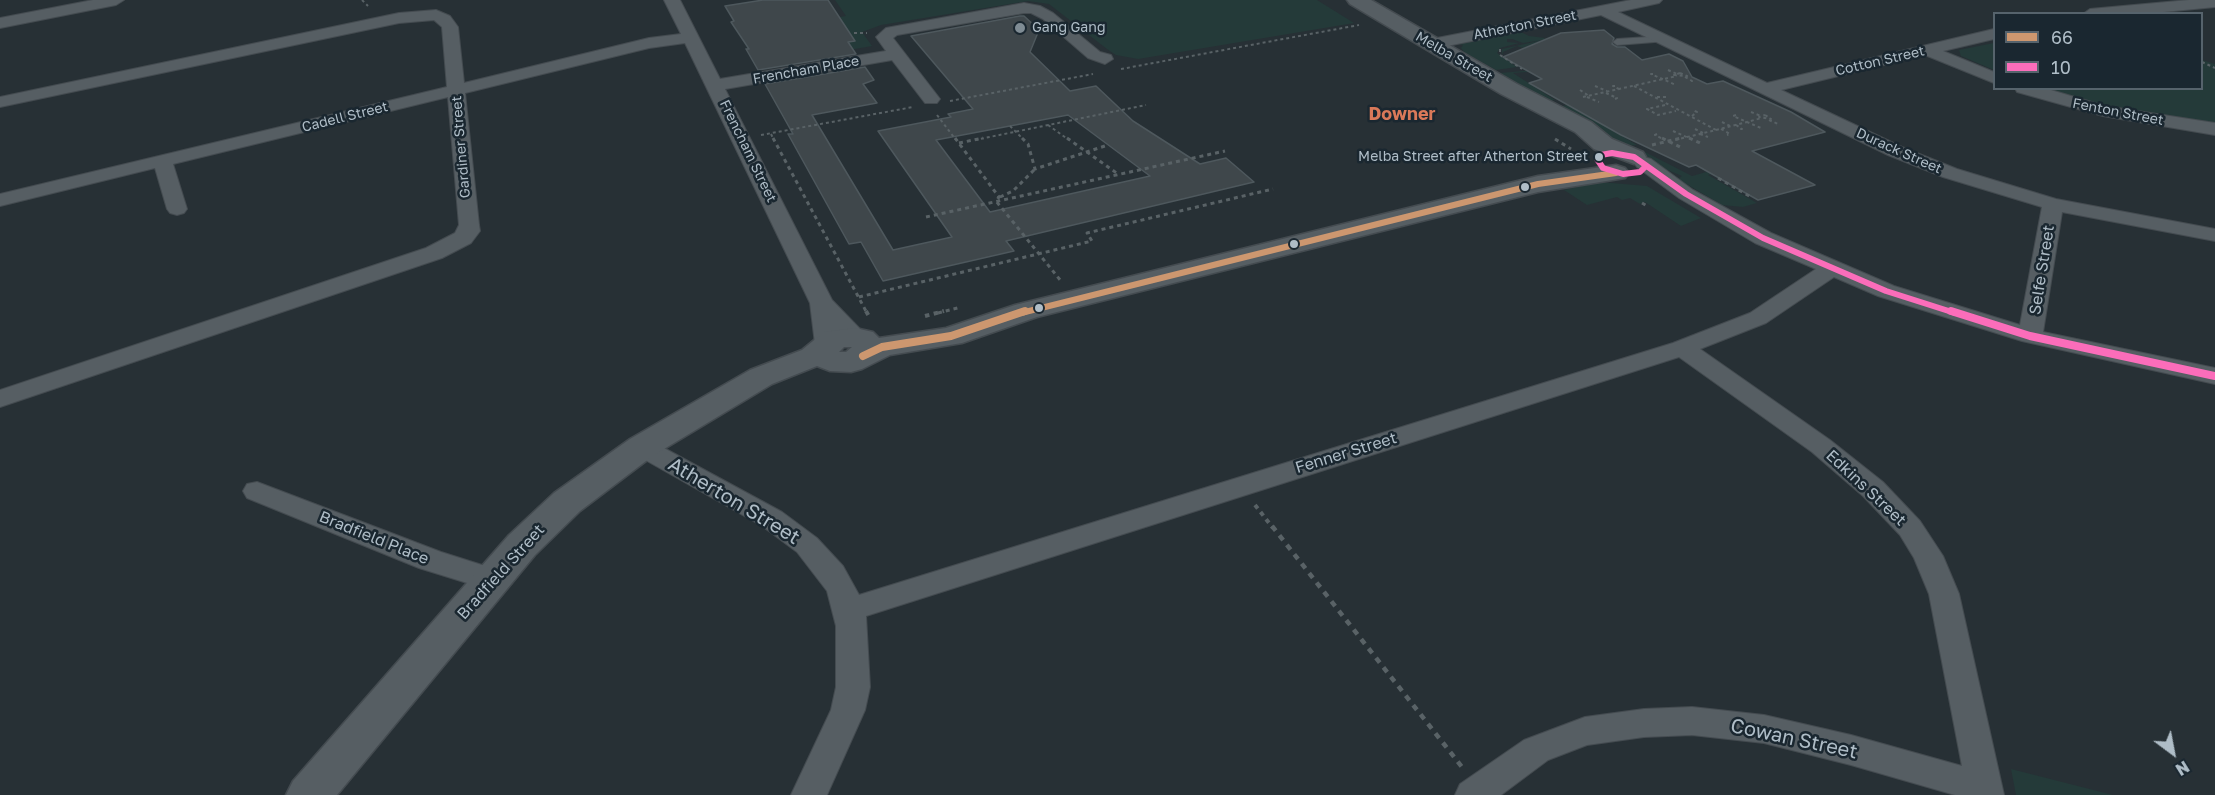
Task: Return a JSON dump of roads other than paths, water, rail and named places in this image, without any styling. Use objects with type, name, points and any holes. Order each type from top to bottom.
[{"type":"street","points":[[0,23],[116,0]]},
{"type":"street","name":"Frencham Street","points":[[672,0],[822,303],[849,345]]},
{"type":"street","name":"Melba Street","points":[[1358,0],[1551,113],[1583,128],[1623,161]]},
{"type":"street","name":"Atherton Street","points":[[1432,44],[1654,0]]},
{"type":"street","points":[[2103,12],[2159,3],[2215,2]]},
{"type":"street","points":[[939,105],[884,37],[892,31],[1035,9],[1048,15],[1106,68]]},
{"type":"street","name":"Durack Street","points":[[1602,10],[1934,167],[2052,204],[2215,235]]},
{"type":"street","name":"Gardiner Street","points":[[0,102],[399,18],[428,14],[441,17],[450,27],[469,225],[469,231],[464,238],[434,253],[0,399]]},
{"type":"street","name":"Cotton Street","points":[[1766,88],[1993,34]]},
{"type":"street","name":"Cadell Street","points":[[0,200],[650,43],[690,37]]},
{"type":"street","points":[[1927,50],[1993,77]]},
{"type":"street","name":"Frencham Place","points":[[716,85],[896,54]]},
{"type":"street","name":"Fenton Street","points":[[2030,90],[2103,111],[2215,129]]},
{"type":"street","name":"Melba Street","points":[[1551,113],[1561,126],[1581,139],[1686,194],[1763,238],[1830,269],[1907,298],[2031,336],[2215,376]]},
{"type":"street","points":[[162,161],[177,209]]},
{"type":"street","name":"Bradfield Street","points":[[309,795],[522,545],[560,509],[609,469],[642,447],[734,394],[782,383],[849,345],[882,347],[951,336],[1026,311],[1623,161]]},
{"type":"street","name":"Selfe Street","points":[[2031,336],[2052,204]]},
{"type":"street","name":"Fenner Street","points":[[849,610],[1682,348],[1758,318],[1830,269]]},
{"type":"street","name":"Edkins Street","points":[[1682,348],[1821,446],[1873,489],[1910,528],[1928,556],[1944,594],[1985,792]]},
{"type":"street","name":"Atherton Street","points":[[642,447],[772,519],[807,545],[832,574],[849,610],[854,667],[848,710],[809,795]]},
{"type":"street","name":"Bradfield Place","points":[[257,491],[430,560],[492,580]]},
{"type":"street","name":"Cowan Street","points":[[1476,792],[1536,750],[1586,731],[1644,723],[1692,721],[1764,729],[1985,792]]},
{"type":"lane","points":[[1617,42],[1664,39]]},
{"type":"place","name":"Gang Gang","points":[[1020,28]]},
{"type":"place","name":"Melba Street after Atherton Street","points":[[1599,157]]},
{"type":"district","name":"Downer","points":[[1402,114]]}]
